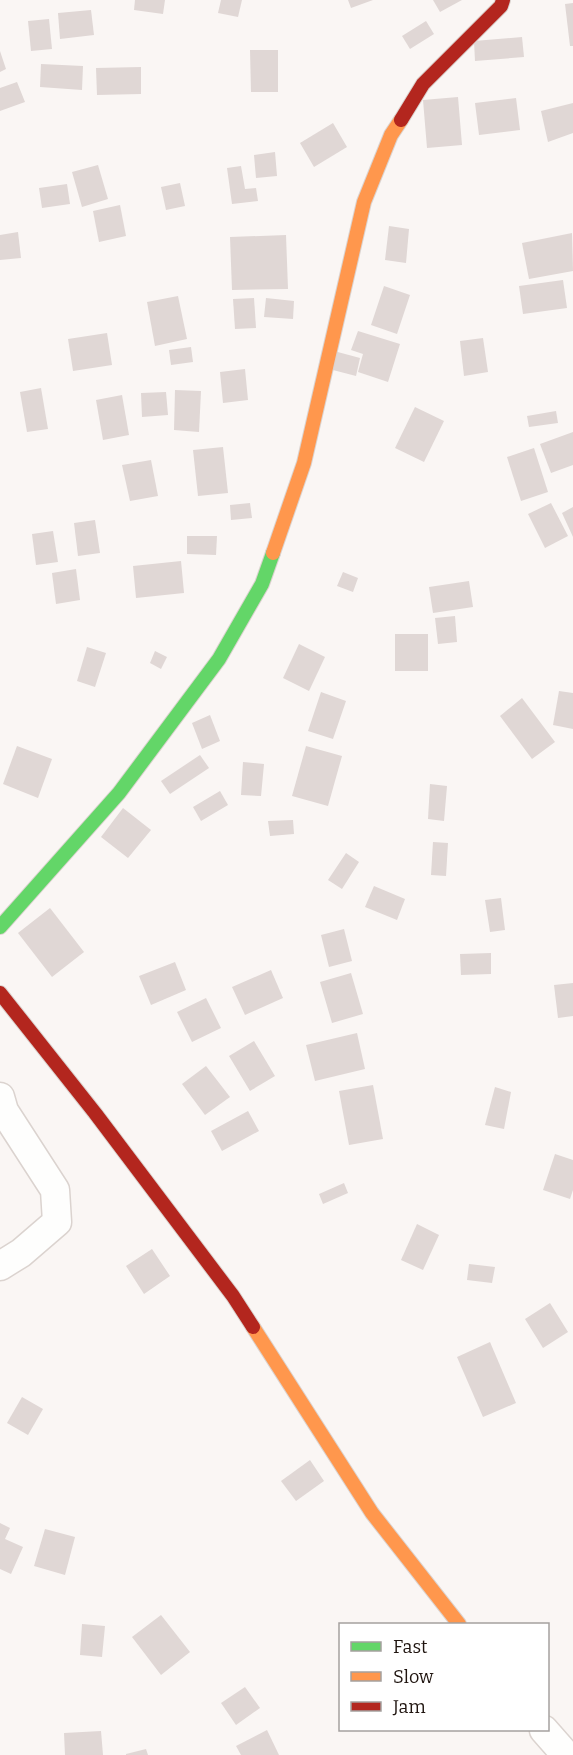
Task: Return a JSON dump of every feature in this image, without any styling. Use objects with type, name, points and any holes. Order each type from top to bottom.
[{"type":"street","points":[[0,927],[119,792],[219,659],[262,584],[304,463],[364,202],[391,135],[423,84],[501,6],[503,0]]},
{"type":"street","points":[[0,993],[95,1113],[233,1296],[372,1513],[458,1623]]},
{"type":"street","points":[[0,1097],[4,1111],[55,1190],[57,1222],[21,1253],[0,1266]]},
{"type":"street","points":[[545,1731],[566,1755]]},
{"type":"building","points":[[135,0],[165,0],[163,14],[134,10]]},
{"type":"building","points":[[221,0],[242,0],[238,17],[218,13]]},
{"type":"building","points":[[348,0],[373,0],[351,8]]},
{"type":"building","points":[[433,0],[462,0],[440,12]]},
{"type":"building","points":[[573,3],[573,46],[570,46],[565,4]]},
{"type":"building","points":[[91,10],[94,35],[60,39],[58,13]]},
{"type":"building","points":[[49,19],[52,49],[31,51],[28,21]]},
{"type":"building","points":[[426,21],[434,34],[410,49],[402,36]]},
{"type":"building","points":[[522,37],[524,57],[475,61],[474,41]]},
{"type":"building","points":[[250,50],[278,50],[278,92],[251,92]]},
{"type":"building","points":[[0,51],[6,69],[0,72]]},
{"type":"building","points":[[41,64],[83,66],[82,90],[40,87]]},
{"type":"building","points":[[141,67],[141,94],[97,95],[96,68]]},
{"type":"building","points":[[17,82],[25,102],[0,111],[0,88]]},
{"type":"building","points":[[458,97],[462,145],[427,148],[423,100]]},
{"type":"building","points":[[516,98],[520,130],[479,135],[475,103]]},
{"type":"building","points":[[573,103],[573,133],[548,142],[541,111]]},
{"type":"building","points":[[333,123],[347,147],[314,167],[300,143]]},
{"type":"building","points":[[275,152],[277,176],[256,178],[254,155]]},
{"type":"building","points":[[98,165],[108,199],[82,207],[72,172]]},
{"type":"building","points":[[241,166],[245,189],[256,188],[258,201],[232,204],[227,168]]},
{"type":"building","points":[[180,183],[185,206],[166,210],[161,187]]},
{"type":"building","points":[[67,184],[70,204],[42,208],[39,188]]},
{"type":"building","points":[[120,205],[126,236],[99,242],[93,211]]},
{"type":"building","points":[[389,226],[409,229],[406,263],[385,260]]},
{"type":"building","points":[[18,232],[21,258],[0,260],[0,235]]},
{"type":"building","points":[[572,233],[573,271],[529,279],[522,243]]},
{"type":"building","points":[[286,235],[288,289],[232,290],[230,237]]},
{"type":"building","points":[[563,280],[567,308],[523,314],[519,286]]},
{"type":"building","points":[[384,286],[410,295],[397,334],[371,325]]},
{"type":"building","points":[[178,296],[187,339],[155,346],[147,302]]},
{"type":"building","points":[[254,298],[256,328],[235,329],[233,299]]},
{"type":"building","points":[[266,298],[294,301],[293,319],[264,317]]},
{"type":"building","points":[[358,331],[400,344],[388,382],[358,372],[363,354],[351,350]]},
{"type":"building","points":[[107,333],[112,365],[73,371],[68,339]]},
{"type":"building","points":[[483,338],[488,372],[464,376],[460,341]]},
{"type":"building","points":[[191,347],[193,362],[171,365],[169,350]]},
{"type":"building","points":[[334,351],[360,358],[356,376],[329,369]]},
{"type":"building","points":[[245,369],[248,400],[223,403],[220,372]]},
{"type":"building","points":[[41,388],[48,429],[27,432],[20,392]]},
{"type":"building","points":[[175,390],[201,391],[199,432],[174,430]]},
{"type":"building","points":[[166,392],[168,415],[142,417],[141,393]]},
{"type":"building","points":[[122,395],[129,435],[103,440],[96,400]]},
{"type":"building","points":[[415,407],[444,421],[424,462],[395,448]]},
{"type":"building","points":[[556,411],[558,423],[529,427],[527,416]]},
{"type":"building","points":[[573,432],[573,465],[551,473],[540,444]]},
{"type":"building","points":[[223,447],[228,493],[198,496],[193,450]]},
{"type":"building","points":[[534,448],[548,492],[521,501],[507,457]]},
{"type":"building","points":[[151,460],[158,496],[130,501],[122,465]]},
{"type":"building","points":[[250,503],[252,518],[231,520],[230,505]]},
{"type":"building","points":[[551,503],[568,536],[545,548],[528,514]]},
{"type":"building","points":[[573,507],[573,537],[562,513]]},
{"type":"building","points":[[95,520],[100,553],[78,556],[74,523]]},
{"type":"building","points":[[53,531],[58,562],[36,565],[32,534]]},
{"type":"building","points":[[187,536],[217,536],[216,555],[187,554]]},
{"type":"building","points":[[181,561],[184,593],[136,598],[133,566]]},
{"type":"building","points":[[76,569],[80,600],[56,604],[52,573]]},
{"type":"building","points":[[343,572],[358,578],[353,592],[337,586]]},
{"type":"building","points":[[469,581],[473,607],[433,613],[429,587]]},
{"type":"building","points":[[455,616],[457,642],[438,644],[435,618]]},
{"type":"building","points":[[395,634],[428,634],[428,671],[395,671]]},
{"type":"building","points":[[299,644],[325,657],[309,691],[283,678]]},
{"type":"building","points":[[87,647],[106,653],[95,687],[77,681]]},
{"type":"building","points":[[155,651],[167,657],[161,669],[150,663]]},
{"type":"building","points":[[559,691],[573,693],[573,729],[553,725]]},
{"type":"building","points":[[321,692],[346,701],[333,739],[308,731]]},
{"type":"building","points":[[522,698],[555,742],[532,759],[500,716]]},
{"type":"building","points":[[210,715],[220,741],[202,749],[192,723]]},
{"type":"building","points":[[17,746],[52,759],[38,798],[3,784]]},
{"type":"building","points":[[306,746],[342,756],[328,806],[292,796]]},
{"type":"building","points":[[200,755],[209,768],[170,794],[161,781]]},
{"type":"building","points":[[243,762],[264,764],[261,796],[241,795]]},
{"type":"building","points":[[430,784],[447,786],[444,821],[428,819]]},
{"type":"building","points":[[220,791],[228,805],[201,821],[193,807]]},
{"type":"building","points":[[123,808],[151,830],[128,858],[101,837]]},
{"type":"building","points":[[293,820],[294,834],[270,836],[268,821]]},
{"type":"building","points":[[433,842],[448,843],[446,876],[431,875]]},
{"type":"building","points":[[346,853],[359,862],[342,889],[328,880]]},
{"type":"building","points":[[374,886],[405,899],[397,920],[365,907]]},
{"type":"building","points":[[501,898],[505,930],[490,932],[485,900]]},
{"type":"building","points":[[50,908],[84,952],[52,977],[18,933]]},
{"type":"building","points":[[344,929],[352,961],[329,967],[321,935]]},
{"type":"building","points":[[491,953],[491,974],[461,975],[460,954]]},
{"type":"building","points":[[175,962],[186,990],[151,1005],[139,976]]},
{"type":"building","points":[[271,970],[283,998],[245,1015],[232,987]]},
{"type":"building","points":[[351,973],[363,1014],[332,1023],[320,982]]},
{"type":"building","points":[[573,983],[573,1016],[558,1018],[554,985]]},
{"type":"building","points":[[206,998],[221,1028],[192,1042],[177,1012]]},
{"type":"building","points":[[357,1033],[365,1069],[315,1081],[306,1045]]},
{"type":"building","points":[[254,1041],[275,1076],[250,1091],[229,1056]]},
{"type":"building","points":[[206,1066],[230,1097],[205,1115],[182,1084]]},
{"type":"building","points":[[373,1085],[383,1139],[349,1145],[339,1091]]},
{"type":"building","points":[[495,1087],[511,1092],[504,1129],[485,1125]]},
{"type":"building","points":[[248,1111],[259,1131],[222,1151],[211,1131]]},
{"type":"building","points":[[555,1154],[573,1160],[573,1190],[570,1199],[543,1190]]},
{"type":"building","points":[[344,1183],[348,1193],[323,1204],[319,1194]]},
{"type":"building","points":[[417,1224],[439,1235],[423,1270],[401,1260]]},
{"type":"building","points":[[152,1249],[170,1276],[144,1294],[126,1266]]},
{"type":"building","points":[[469,1264],[495,1267],[492,1283],[467,1280]]},
{"type":"building","points":[[550,1303],[568,1332],[543,1348],[525,1319]]},
{"type":"building","points":[[490,1342],[516,1403],[483,1417],[457,1357]]},
{"type":"building","points":[[22,1397],[43,1409],[28,1435],[7,1423]]},
{"type":"building","points":[[310,1460],[324,1481],[296,1501],[281,1481]]},
{"type":"building","points":[[0,1523],[10,1528],[5,1539],[23,1547],[11,1574],[0,1569]]},
{"type":"building","points":[[45,1529],[75,1537],[65,1575],[34,1566]]},
{"type":"building","points":[[161,1615],[190,1652],[161,1675],[132,1637]]},
{"type":"building","points":[[82,1624],[105,1626],[102,1657],[80,1655]]},
{"type":"building","points":[[245,1687],[260,1708],[236,1725],[221,1703]]},
{"type":"building","points":[[267,1730],[279,1755],[241,1755],[236,1746]]},
{"type":"building","points":[[101,1731],[103,1755],[65,1755],[64,1733]]},
{"type":"building","points":[[146,1749],[148,1755],[126,1755],[126,1754]]},
{"type":"traffic: fast","points":[[0,927],[119,793],[219,659],[262,584],[273,553]]},
{"type":"traffic: slow","points":[[273,553],[304,463],[364,202],[391,135],[401,120]]},
{"type":"traffic: slow","points":[[253,1327],[372,1513],[458,1623]]},
{"type":"traffic: jam","points":[[401,120],[423,84],[501,6],[503,0]]},
{"type":"traffic: jam","points":[[0,993],[95,1113],[233,1296],[253,1327]]}]
